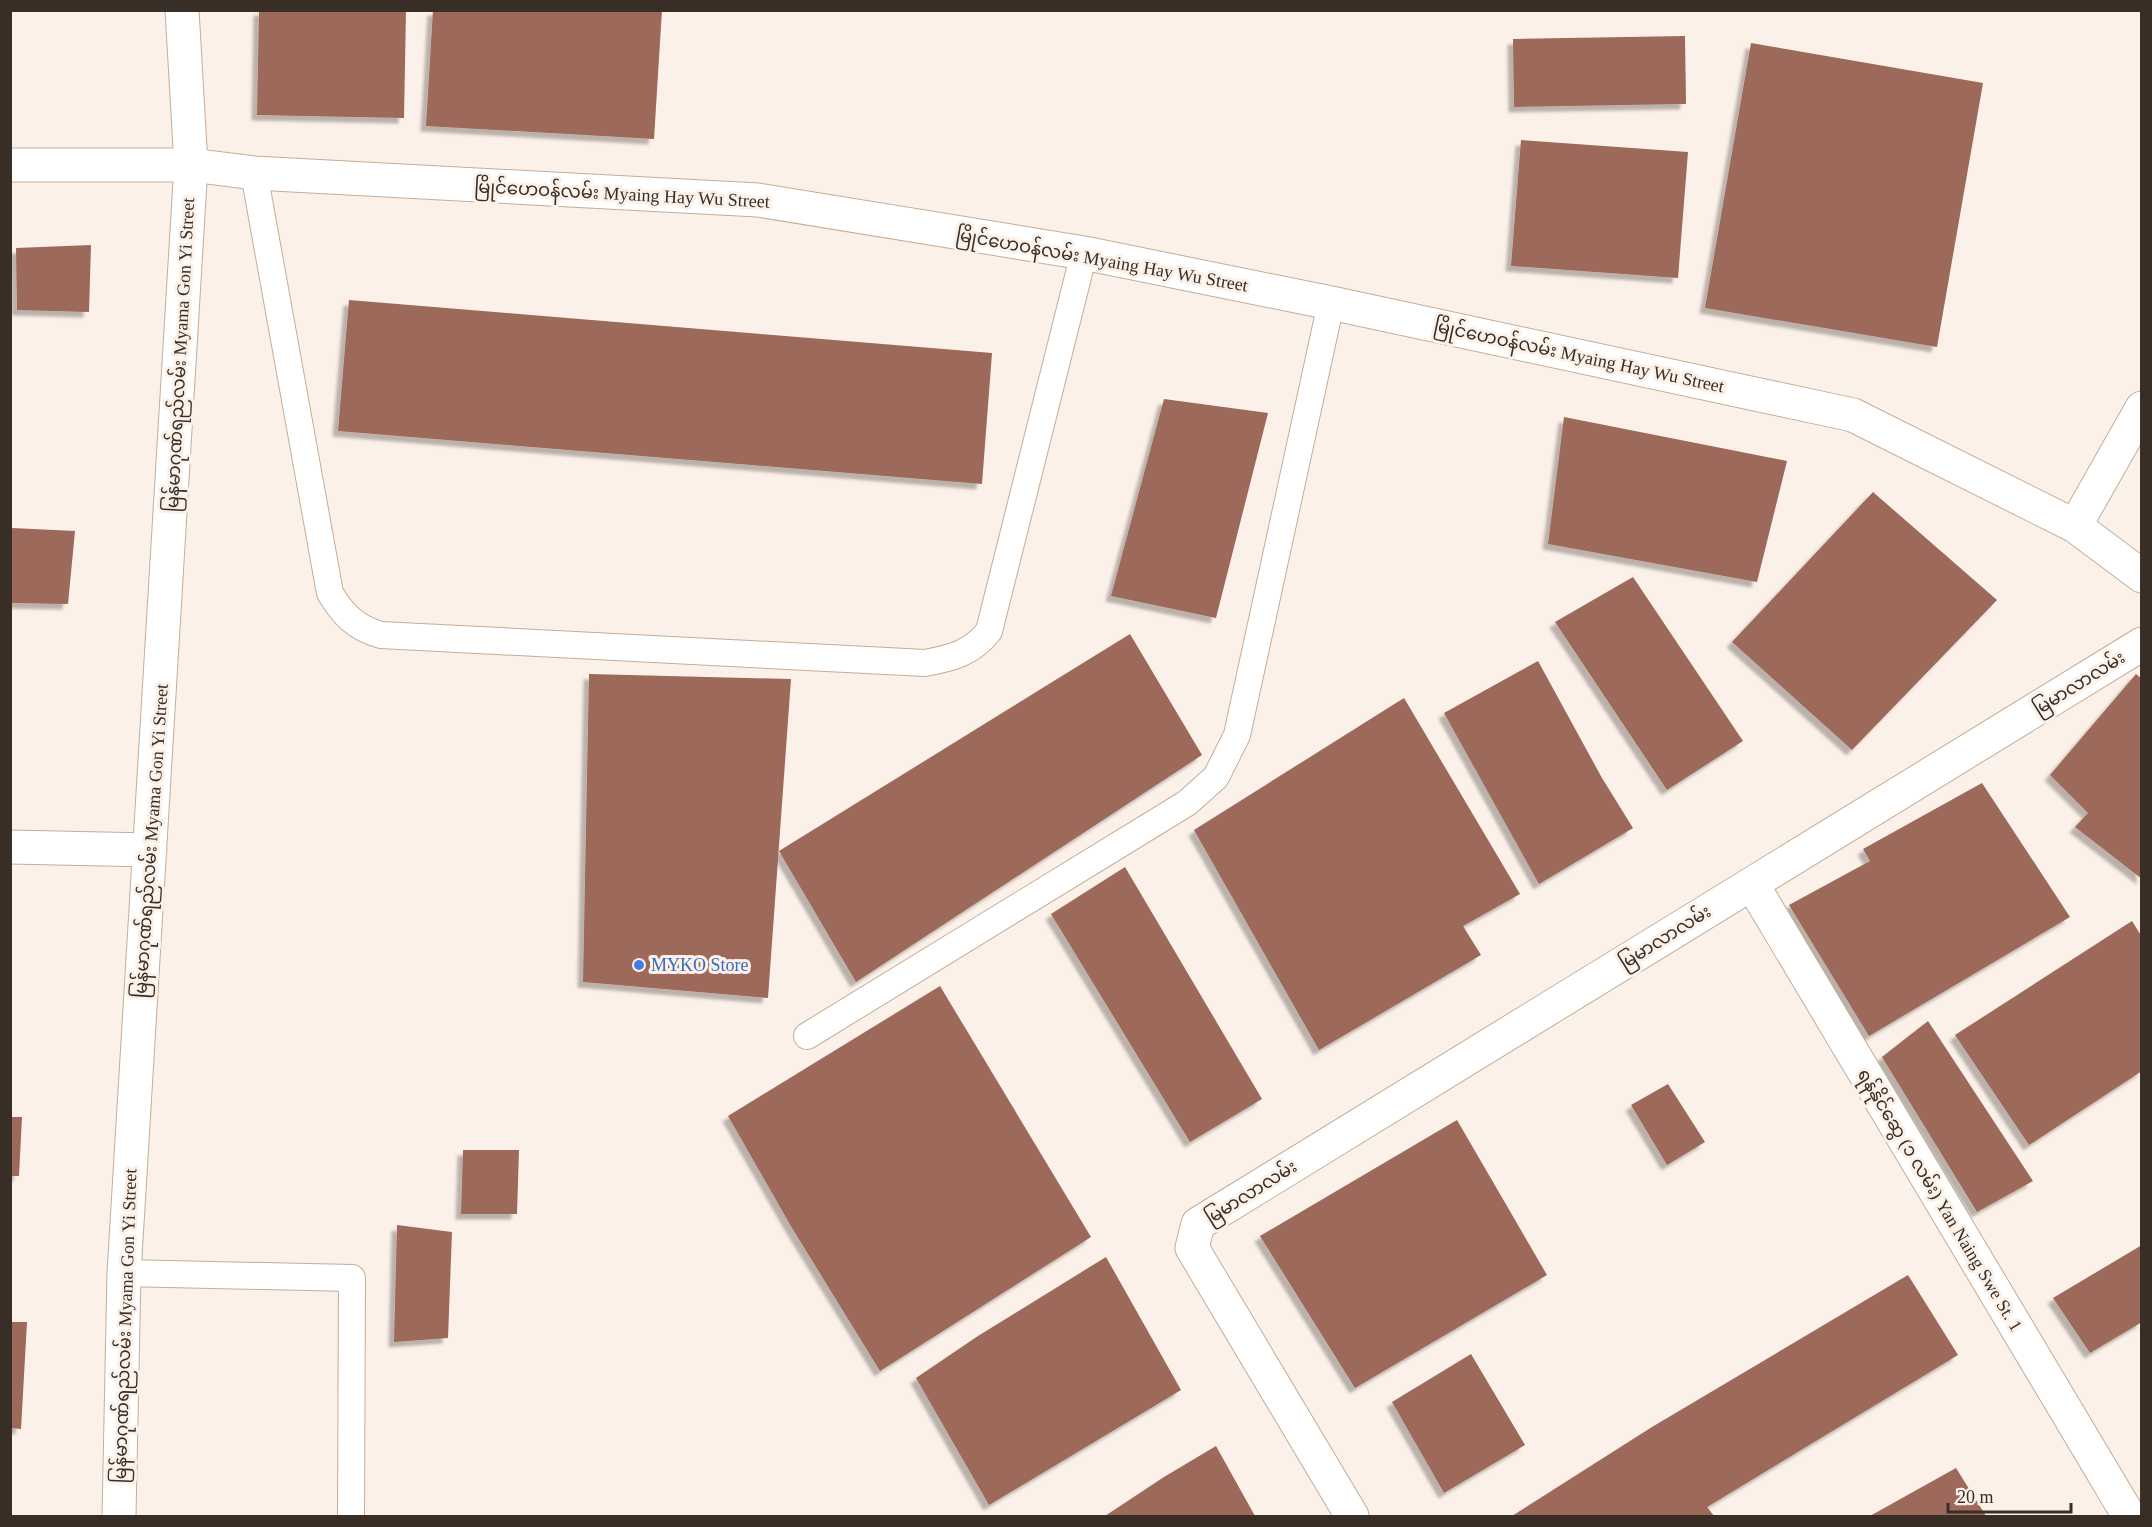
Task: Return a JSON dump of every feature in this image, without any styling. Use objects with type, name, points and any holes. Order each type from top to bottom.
[{"type":"street","name":"မြန်မာဂုဏ်ရည်လမ်း Myama Gon Yi Street","points":[[120,1516],[124,1273],[191,165],[182,10]]},
{"type":"street","name":"မြိုင်ဟေဝန်လမ်း Myaing Hay Wu Street","points":[[10,165],[191,165],[254,173],[758,200],[1084,253],[1331,303],[1853,415],[2075,526],[2142,576]]},
{"type":"street","points":[[2075,526],[2142,408]]},
{"type":"street","name":"မြမာလာလမ်း","points":[[1352,1516],[1192,1248],[1193,1235],[1198,1224],[2142,644]]},
{"type":"street","points":[[10,846],[150,850]]},
{"type":"street","name":"ရန်နိုင်ဆွေ (၁ လမ်း) Yan Naing Swe St. 1","points":[[1752,884],[2129,1516]]},
{"type":"lane","points":[[254,173],[330,593],[352,622],[367,631],[381,635],[925,663],[963,654],[980,643],[989,631],[1084,253]]},
{"type":"lane","points":[[807,1036],[1187,803],[1216,777],[1237,735],[1331,303]]},
{"type":"lane","points":[[124,1273],[352,1278],[351,1516]]},
{"type":"building","points":[[259,10],[406,10],[404,118],[257,115]]},
{"type":"building","points":[[433,10],[662,10],[654,139],[426,126]]},
{"type":"building","points":[[1685,36],[1686,104],[1514,107],[1513,39]]},
{"type":"building","points":[[1751,43],[1983,83],[1937,347],[1705,308]]},
{"type":"building","points":[[1521,140],[1688,152],[1678,278],[1511,266]]},
{"type":"building","points":[[91,245],[89,312],[17,310],[16,248]]},
{"type":"building","points":[[349,300],[992,353],[982,484],[338,431]]},
{"type":"building","points":[[1164,399],[1268,413],[1216,618],[1111,596]]},
{"type":"building","points":[[1564,417],[1787,461],[1757,582],[1548,544]]},
{"type":"building","points":[[1873,492],[1997,600],[1852,750],[1732,642]]},
{"type":"building","points":[[12,528],[75,531],[68,604],[10,603]]},
{"type":"building","points":[[1633,577],[1743,741],[1667,790],[1555,622]]},
{"type":"building","points":[[1130,634],[1202,755],[856,982],[779,851]]},
{"type":"building","points":[[1538,661],[1602,778],[1633,828],[1539,884],[1444,713]]},
{"type":"building","points":[[589,674],[791,679],[768,998],[583,982]]},
{"type":"building","points":[[2136,674],[2142,679],[2142,879],[2075,827],[2088,813],[2050,775]]},
{"type":"building","points":[[1404,698],[1520,894],[1463,926],[1481,955],[1319,1050],[1194,830]]},
{"type":"building","points":[[1982,783],[2070,917],[1869,1036],[1789,905],[1870,861],[1863,849]]},
{"type":"building","points":[[1125,867],[1262,1099],[1190,1142],[1051,914]]},
{"type":"building","points":[[2132,921],[2142,937],[2142,1071],[2029,1145],[1955,1035]]},
{"type":"building","points":[[940,986],[1091,1237],[880,1371],[792,1228],[728,1116]]},
{"type":"building","points":[[1928,1021],[2033,1181],[1977,1212],[1882,1057]]},
{"type":"building","points":[[1668,1084],[1705,1142],[1667,1165],[1631,1105]]},
{"type":"building","points":[[10,1117],[22,1117],[19,1176],[10,1176]]},
{"type":"building","points":[[1457,1120],[1547,1275],[1355,1388],[1260,1236]]},
{"type":"building","points":[[463,1150],[519,1150],[517,1214],[461,1214]]},
{"type":"building","points":[[397,1225],[452,1232],[448,1338],[394,1342]]},
{"type":"building","points":[[2142,1245],[2142,1322],[2090,1353],[2053,1298]]},
{"type":"building","points":[[1106,1257],[1181,1390],[989,1505],[916,1378],[978,1336]]},
{"type":"building","points":[[1908,1275],[1958,1355],[1707,1507],[1714,1516],[1512,1516],[1652,1427]]},
{"type":"building","points":[[10,1322],[27,1322],[21,1429],[10,1428]]},
{"type":"building","points":[[1471,1354],[1525,1445],[1444,1493],[1392,1402]]},
{"type":"building","points":[[1216,1446],[1255,1516],[1105,1516],[1164,1477]]},
{"type":"building","points":[[1956,1468],[1986,1516],[1870,1516]]},
{"type":"place","name":"MYKO Store","points":[[639,965]]}]
